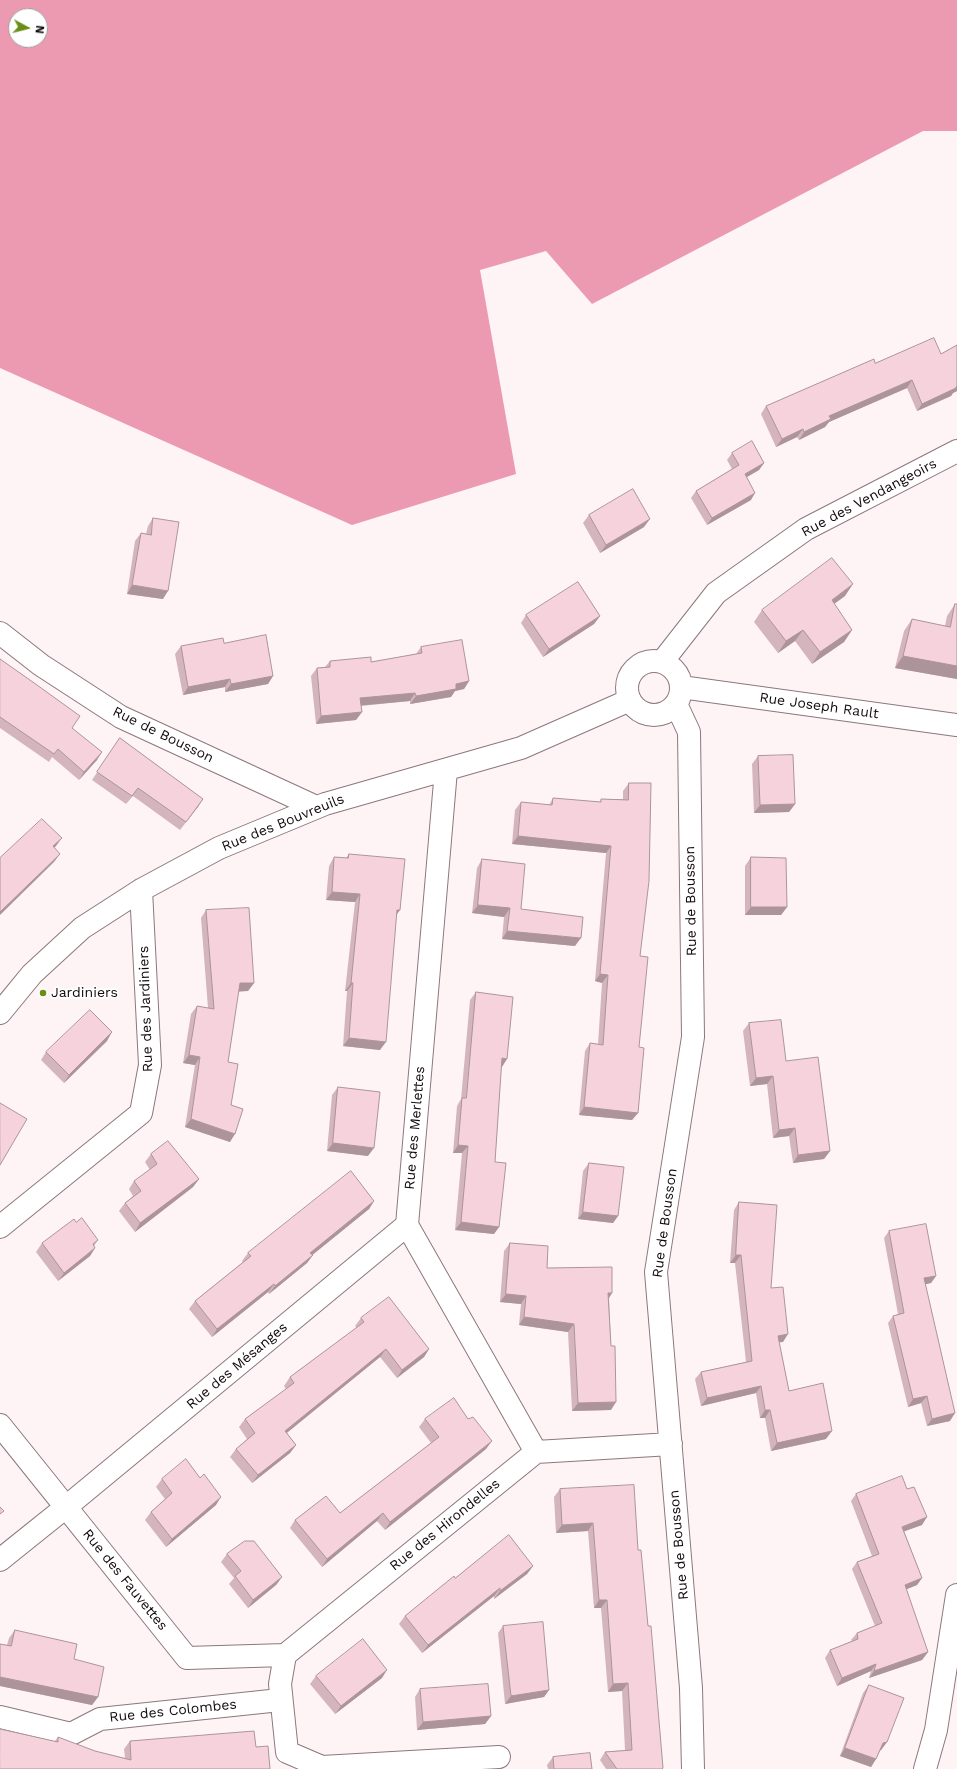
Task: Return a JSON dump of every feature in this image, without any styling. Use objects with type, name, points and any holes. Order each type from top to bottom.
[{"type":"street","name":"Rue des Vendangeoirs","points":[[662,662],[716,593],[806,529],[957,451]]},
{"type":"street","name":"Rue de Bousson","points":[[0,633],[41,665],[121,717],[316,807]]},
{"type":"street","points":[[653,661],[662,662],[676,671],[680,679],[678,696],[665,712],[652,715],[643,712],[630,700],[628,683],[631,674],[637,667],[644,663],[653,661]]},
{"type":"street","name":"Rue de Bousson","points":[[678,696],[689,732],[693,1037],[656,1272],[691,1688],[693,1769]]},
{"type":"street","name":"Rue Joseph Rault","points":[[678,696],[957,725]]},
{"type":"street","name":"Rue des Bouvreuils","points":[[0,1013],[32,974],[82,928],[141,890],[219,848],[316,807],[521,748],[630,700]]},
{"type":"street","name":"Rue des Merlettes","points":[[407,1225],[446,770]]},
{"type":"street","name":"Rue des Jardiniers","points":[[0,1227],[141,1113],[150,1065],[141,890]]},
{"type":"street","points":[[407,1225],[536,1452],[671,1444]]},
{"type":"street","name":"Rue des Mésanges","points":[[0,1560],[407,1225]]},
{"type":"street","name":"Rue des Fauvettes","points":[[0,1426],[187,1658],[285,1655]]},
{"type":"street","name":"Rue des Hirondelles","points":[[285,1655],[536,1452]]},
{"type":"street","points":[[925,1769],[936,1730],[957,1595]]},
{"type":"street","points":[[285,1655],[280,1684],[280,1700],[287,1752],[322,1767],[499,1758]]},
{"type":"street","name":"Rue des Colombes","points":[[0,1717],[71,1734],[100,1719],[280,1700]]},
{"type":"shaded area","points":[[0,0],[957,0],[957,131],[923,131],[592,304],[546,251],[480,270],[516,474],[352,525],[0,368]]},
{"type":"building","points":[[934,338],[941,354],[957,345],[956,388],[922,404],[912,380],[829,416],[831,419],[804,432],[803,429],[782,439],[766,406],[874,359],[875,363]]},
{"type":"building","points":[[752,441],[764,463],[745,474],[755,493],[712,518],[696,491],[739,465],[732,453]]},
{"type":"building","points":[[633,489],[650,519],[606,545],[589,515]]},
{"type":"building","points":[[153,518],[179,522],[168,591],[132,585],[141,533],[151,535]]},
{"type":"building","points":[[832,558],[853,584],[832,600],[852,630],[820,652],[803,630],[786,641],[762,610]]},
{"type":"building","points":[[578,582],[600,616],[549,649],[526,615]]},
{"type":"building","points":[[955,604],[957,604],[957,666],[903,656],[912,619],[950,627]]},
{"type":"building","points":[[266,635],[273,676],[231,684],[230,679],[188,687],[181,646],[223,638],[224,643]]},
{"type":"building","points":[[462,640],[469,681],[456,684],[456,689],[416,696],[415,693],[360,698],[362,712],[321,716],[317,668],[330,667],[330,661],[371,657],[371,662],[422,653],[421,647]]},
{"type":"building","points":[[0,659],[80,716],[72,728],[102,752],[84,772],[58,749],[54,754],[0,717]]},
{"type":"building","points":[[120,738],[203,799],[186,822],[138,788],[132,796],[97,772]]},
{"type":"building","points":[[793,755],[795,804],[760,805],[758,756]]},
{"type":"building","points":[[629,783],[651,783],[649,881],[640,956],[648,957],[639,1047],[644,1048],[638,1113],[584,1107],[590,1043],[603,1045],[608,975],[600,974],[611,846],[518,836],[521,802],[552,805],[553,798],[601,802],[601,799],[628,800]]},
{"type":"building","points":[[42,819],[62,838],[53,846],[60,854],[0,912],[0,858]]},
{"type":"building","points":[[349,854],[405,859],[400,910],[397,910],[386,1042],[349,1038],[353,983],[351,983],[360,894],[332,892],[334,857],[348,858]]},
{"type":"building","points":[[751,857],[786,858],[787,907],[751,907]]},
{"type":"building","points":[[482,859],[525,864],[521,909],[583,917],[581,938],[507,931],[510,908],[478,905]]},
{"type":"building","points":[[249,908],[254,983],[240,983],[228,1062],[238,1064],[231,1105],[243,1109],[235,1134],[191,1119],[200,1057],[189,1055],[197,1006],[214,1009],[206,910]]},
{"type":"building","points":[[476,992],[513,997],[507,1059],[502,1058],[495,1162],[506,1163],[499,1227],[461,1222],[468,1146],[458,1145],[462,1098],[466,1098]]},
{"type":"building","points":[[90,1010],[112,1032],[69,1075],[46,1052]]},
{"type":"building","points":[[781,1020],[786,1061],[818,1057],[830,1151],[798,1155],[795,1128],[779,1130],[773,1076],[756,1078],[749,1023]]},
{"type":"building","points":[[338,1087],[380,1092],[374,1148],[333,1143]]},
{"type":"building","points":[[0,1103],[27,1119],[0,1165]]},
{"type":"building","points":[[168,1141],[199,1179],[140,1223],[125,1203],[141,1191],[134,1181],[157,1164],[151,1154]]},
{"type":"building","points":[[589,1163],[624,1167],[618,1216],[583,1212]]},
{"type":"building","points":[[351,1171],[374,1201],[310,1253],[313,1255],[275,1286],[274,1284],[217,1329],[195,1301],[251,1256],[248,1253]]},
{"type":"building","points":[[739,1202],[777,1205],[771,1288],[783,1287],[788,1334],[778,1336],[789,1391],[823,1383],[832,1431],[777,1443],[770,1410],[765,1410],[761,1386],[707,1398],[701,1372],[752,1361],[741,1255],[736,1255]]},
{"type":"building","points":[[82,1218],[98,1240],[93,1244],[95,1248],[64,1273],[42,1243],[74,1219],[76,1222]]},
{"type":"building","points":[[926,1224],[936,1276],[924,1278],[955,1413],[932,1419],[927,1396],[913,1399],[893,1316],[904,1313],[889,1231]]},
{"type":"building","points":[[510,1243],[548,1246],[547,1268],[612,1267],[612,1293],[608,1293],[611,1346],[615,1346],[616,1402],[578,1403],[574,1324],[524,1317],[526,1296],[506,1294]]},
{"type":"building","points":[[389,1297],[429,1349],[402,1370],[386,1349],[285,1431],[296,1445],[258,1475],[236,1449],[255,1433],[245,1419],[294,1383],[290,1377],[364,1322],[361,1318]]},
{"type":"building","points":[[454,1398],[468,1419],[473,1417],[492,1441],[390,1522],[383,1513],[327,1559],[295,1520],[326,1496],[340,1513],[439,1437],[425,1419]]},
{"type":"building","points":[[186,1459],[200,1478],[204,1474],[221,1497],[172,1539],[151,1512],[172,1493],[162,1479]]},
{"type":"building","points":[[902,1476],[907,1489],[914,1487],[927,1517],[902,1527],[922,1578],[905,1585],[928,1652],[874,1671],[876,1664],[842,1678],[830,1650],[858,1639],[857,1633],[882,1623],[857,1562],[879,1554],[856,1494]]},
{"type":"building","points":[[634,1485],[638,1550],[641,1550],[648,1626],[651,1626],[662,1769],[617,1769],[605,1752],[632,1750],[628,1683],[613,1684],[607,1600],[599,1600],[593,1523],[562,1525],[560,1489]]},
{"type":"building","points":[[0,1507],[4,1511],[0,1514]]},
{"type":"building","points":[[509,1535],[533,1566],[500,1591],[500,1588],[428,1645],[405,1616],[454,1576],[455,1578]]},
{"type":"building","points":[[245,1541],[254,1541],[282,1577],[253,1600],[235,1576],[241,1571],[227,1554]]},
{"type":"building","points":[[543,1622],[549,1690],[511,1696],[503,1626]]},
{"type":"building","points":[[15,1630],[77,1644],[74,1659],[104,1667],[98,1697],[0,1677],[0,1644],[11,1646]]},
{"type":"building","points":[[363,1639],[387,1670],[341,1706],[316,1676]]},
{"type":"building","points":[[488,1684],[491,1716],[423,1722],[420,1689]]},
{"type":"building","points":[[869,1685],[904,1698],[887,1742],[883,1743],[876,1759],[845,1748]]},
{"type":"building","points":[[0,1729],[58,1742],[58,1737],[95,1751],[131,1760],[130,1741],[254,1731],[256,1747],[268,1746],[270,1769],[0,1769]]},
{"type":"building","points":[[590,1753],[592,1769],[554,1769],[553,1757]]},
{"type":"place","name":"Jardiniers","points":[[43,993]]}]
